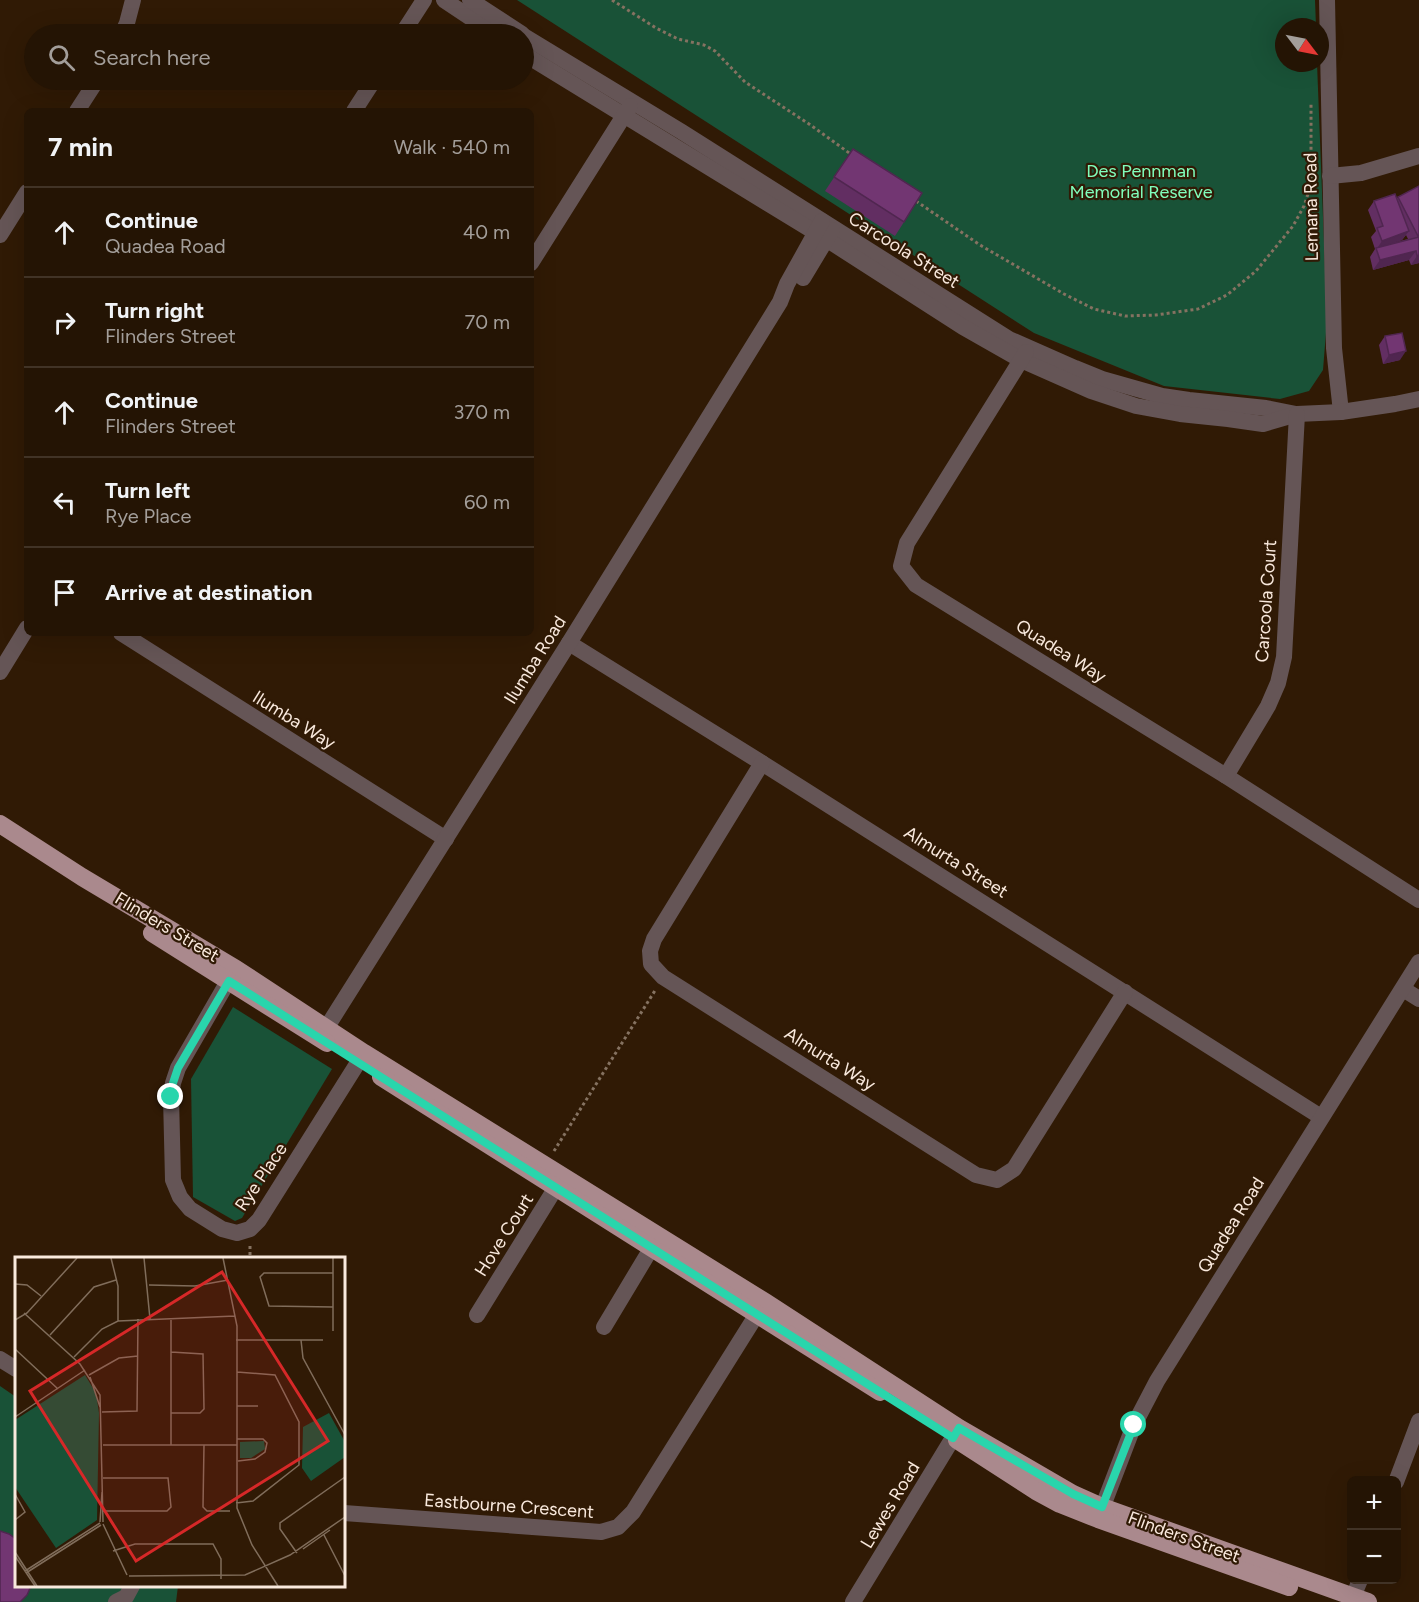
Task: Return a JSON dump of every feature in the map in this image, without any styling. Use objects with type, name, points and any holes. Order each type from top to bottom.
[{"type":"main road","name":"Flinders Street","points":[[0,824],[361,1058],[484,1143],[560,1181],[956,1433],[1073,1494],[1100,1513],[1353,1601]]},
{"type":"main road","name":"Flinders Street","points":[[0,839],[126,916],[232,975]]},
{"type":"main road","name":"Flinders Street","points":[[560,1181],[652,1247],[761,1308]]},
{"type":"street","points":[[127,24],[133,0]]},
{"type":"street","points":[[408,24],[424,0]]},
{"type":"street","points":[[444,0],[480,24]]},
{"type":"street","name":"Carcoola Street","points":[[470,0],[500,24]]},
{"type":"street","name":"Lemana Road","points":[[1327,0],[1334,348],[1341,412]]},
{"type":"street","name":"Carcoola Street","points":[[534,49],[824,230],[963,327],[1025,354],[1091,391],[1136,406],[1263,424],[1297,414],[1341,412],[1419,399]]},
{"type":"street","points":[[79,108],[91,90]]},
{"type":"street","points":[[356,108],[368,90]]},
{"type":"street","points":[[534,258],[628,109]]},
{"type":"street","points":[[1330,176],[1361,172],[1419,156]]},
{"type":"street","points":[[0,235],[24,197]]},
{"type":"street","name":"Ilumba Road","points":[[323,1033],[569,643],[780,302],[787,284],[824,230]]},
{"type":"street","name":"Quadea Way","points":[[1025,354],[907,543],[901,566],[916,585],[1226,776],[1419,900]]},
{"type":"street","name":"Carcoola Court","points":[[1226,776],[1268,706],[1278,683],[1284,657],[1297,414]]},
{"type":"street","points":[[0,672],[24,633]]},
{"type":"street","name":"Ilumba Way","points":[[126,636],[446,839]]},
{"type":"street","name":"Almurta Street","points":[[569,643],[1322,1117]]},
{"type":"street","points":[[663,977],[651,964],[650,951],[654,939],[762,763]]},
{"type":"street","name":"Quadea Road","points":[[1100,1513],[1134,1425],[1157,1381],[1419,962]]},
{"type":"street","name":"Rye Place","points":[[232,975],[178,1068],[173,1083],[171,1097],[173,1180],[180,1197],[190,1209],[222,1229],[237,1233],[250,1229],[260,1220],[361,1058]]},
{"type":"street","name":"Almurta Way","points":[[663,977],[976,1175],[997,1180],[1014,1170],[1125,992]]},
{"type":"street","points":[[1403,989],[1419,999]]},
{"type":"street","name":"Hove Court","points":[[477,1315],[560,1181]]},
{"type":"street","points":[[605,1319],[623,1287],[652,1247]]},
{"type":"street","name":"Eastbourne Crescent","points":[[345,1513],[601,1532],[618,1527],[633,1512],[761,1308]]},
{"type":"street","points":[[0,1359],[15,1368]]},
{"type":"street","points":[[1398,1476],[1419,1421]]},
{"type":"street","name":"Lewes Road","points":[[853,1602],[956,1433]]},
{"type":"street","points":[[1353,1601],[1359,1584]]},
{"type":"street","points":[[116,1602],[126,1597],[131,1587]]},
{"type":"path","points":[[612,0],[678,39],[704,45],[715,51],[745,82],[857,159]]},
{"type":"path","points":[[912,198],[980,245],[1094,309],[1125,316],[1156,315],[1198,309],[1227,295],[1256,271],[1293,226],[1304,206],[1311,185],[1311,102]]},
{"type":"path","points":[[552,1156],[663,977]]},
{"type":"green space","name":"Des Pennman Memorial Reserve","points":[[517,0],[1315,0],[1316,18],[1275,18],[1275,72],[1317,72],[1327,320],[1323,370],[1309,391],[1280,399],[1164,386],[1034,333]]},
{"type":"green space","points":[[233,1007],[332,1069],[242,1218],[235,1221],[193,1197],[191,1079]]},
{"type":"green space","points":[[0,1386],[15,1396],[15,1587],[178,1587],[176,1602],[0,1602]]},
{"type":"building","points":[[853,149],[922,193],[904,222],[834,177]]},
{"type":"building","points":[[1419,186],[1419,235],[1418,236],[1398,197]]},
{"type":"building","points":[[1395,194],[1409,231],[1382,241],[1377,228],[1383,226],[1374,201]]},
{"type":"building","points":[[1419,237],[1419,255],[1417,256],[1416,251],[1380,260],[1376,248]]},
{"type":"building","points":[[1402,333],[1406,351],[1389,355],[1385,336]]},
{"type":"building","points":[[0,1531],[15,1538],[15,1587],[31,1587],[20,1602],[0,1602]]},
{"type":"route","points":[[171,1097],[178,1068],[229,981],[953,1438],[959,1428],[1073,1494],[1102,1507],[1134,1425]]}]
